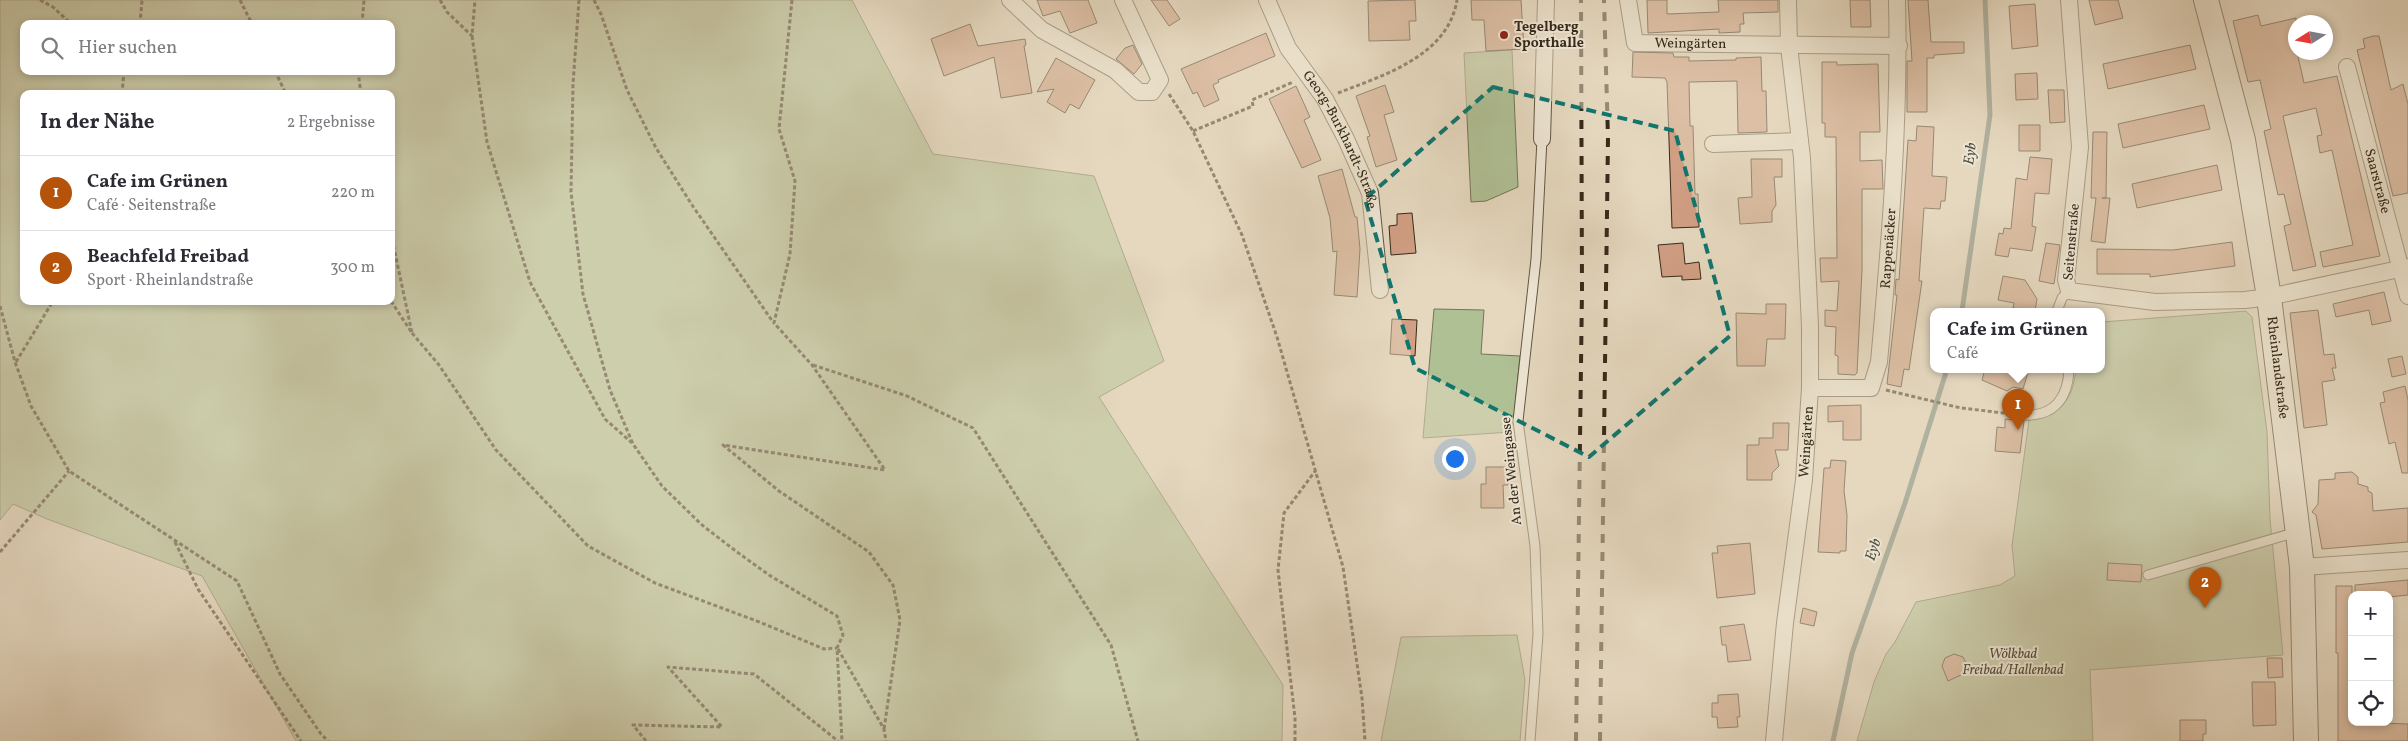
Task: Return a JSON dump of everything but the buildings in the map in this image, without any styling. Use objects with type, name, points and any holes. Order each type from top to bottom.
[{"type":"main road","name":"Rheinlandstraße","points":[[2206,0],[2243,140],[2269,297],[2302,567],[2306,741]]},
{"type":"street","points":[[1010,0],[1042,30],[1114,70],[1140,92],[1156,86],[1123,0]]},
{"type":"street","name":"Georg-Burkhardt-Straße","points":[[1267,0],[1288,48],[1325,99],[1346,139],[1370,193],[1380,290]]},
{"type":"street","points":[[1542,139],[1546,0]]},
{"type":"street","name":"Weingärten","points":[[1628,0],[1635,43],[1788,46]]},
{"type":"street","name":"Weingärten","points":[[1774,741],[1785,623],[1804,480],[1810,388],[1809,316],[1800,142],[1788,46],[1788,0]]},
{"type":"street","name":"Rappenäcker","points":[[1810,388],[1871,388],[1879,362],[1895,180],[1898,46],[1897,0]]},
{"type":"street","name":"Seitenstraße","points":[[2069,0],[2080,147],[2066,280],[2069,291],[2155,302],[2269,297],[2405,268]]},
{"type":"street","points":[[1788,46],[1898,46]]},
{"type":"street","name":"Saarstraße","points":[[2347,67],[2405,268],[2408,296]]},
{"type":"street","points":[[1713,144],[1800,142]]},
{"type":"street","points":[[2302,567],[2408,560]]},
{"type":"lane","name":"An der Weingasse","points":[[1530,741],[1538,634],[1535,546],[1518,421],[1536,259],[1542,139]]},
{"type":"lane","points":[[2058,308],[2062,298],[2069,291]]},
{"type":"lane","points":[[2023,415],[2043,414],[2058,404],[2064,393],[2068,373]]},
{"type":"lane","points":[[2148,575],[2298,532]]},
{"type":"path","points":[[40,0],[53,7],[67,20]]},
{"type":"path","points":[[140,20],[142,0]]},
{"type":"path","points":[[240,0],[250,20]]},
{"type":"path","points":[[362,20],[364,0]]},
{"type":"path","points":[[440,0],[447,12],[472,36]]},
{"type":"path","points":[[475,0],[472,36],[487,142],[530,282],[605,419],[633,444]]},
{"type":"path","points":[[579,0],[573,84],[571,192],[583,294],[610,390],[633,444],[662,486],[702,525],[769,575],[837,616],[843,635],[837,648],[842,741]]},
{"type":"path","points":[[594,0],[601,14],[626,90],[656,148],[692,205],[774,323],[812,365],[885,470],[723,445],[779,491],[869,552],[893,585],[900,620],[884,729],[886,741]]},
{"type":"path","points":[[774,323],[790,254],[795,181],[779,129],[792,0]]},
{"type":"path","points":[[1325,99],[1417,58],[1439,40],[1450,22],[1457,0]]},
{"type":"path","points":[[122,90],[124,75]]},
{"type":"path","points":[[277,75],[284,90]]},
{"type":"path","points":[[359,75],[360,90]]},
{"type":"path","points":[[1156,86],[1193,131],[1242,235],[1277,337],[1343,567],[1362,698],[1365,741]]},
{"type":"path","points":[[1193,131],[1253,106],[1252,100],[1280,87]]},
{"type":"path","points":[[395,253],[412,333]]},
{"type":"path","points":[[15,362],[51,305]]},
{"type":"path","points":[[394,305],[412,333],[439,365],[496,450],[588,546],[655,583],[762,623],[824,649],[837,648]]},
{"type":"path","points":[[0,306],[15,362],[31,406],[68,470],[237,581],[280,674],[321,734],[328,741]]},
{"type":"path","points":[[812,365],[907,396],[973,428],[1111,645],[1138,741]]},
{"type":"path","points":[[1903,392],[1961,408],[2023,415]]},
{"type":"path","points":[[1295,741],[1295,718],[1278,570],[1284,513],[1316,469]]},
{"type":"path","points":[[0,552],[68,470]]},
{"type":"path","points":[[175,542],[198,589],[301,741]]},
{"type":"path","points":[[837,648],[884,729]]},
{"type":"path","points":[[646,741],[634,725],[722,727],[668,666],[754,674],[838,741]]},
{"type":"highlighted area","points":[[1493,87],[1675,131],[1730,336],[1589,457],[1415,368],[1365,199]]},
{"type":"green space","points":[[0,0],[852,0],[933,154],[1094,176],[1164,361],[1099,397],[1283,685],[1282,741],[296,741],[202,576],[47,519],[13,504],[0,520]]},
{"type":"green space","points":[[1512,50],[1518,187],[1486,201],[1471,202],[1464,53]]},
{"type":"green space","points":[[1434,309],[1484,310],[1481,354],[1520,356],[1513,425],[1510,432],[1423,438]]},
{"type":"green space","name":"Wölkbad Freibad/Hallenbad","points":[[2246,311],[2252,317],[2267,432],[2270,519],[2283,655],[2090,670],[2093,741],[1857,741],[1874,682],[1886,654],[1895,642],[1916,602],[2000,585],[2015,576],[2012,546],[2029,420],[2049,414],[2063,404],[2072,390],[2075,373],[2105,373],[2105,322]]},
{"type":"green space","points":[[1517,635],[1525,680],[1520,741],[1381,741],[1401,637]]},
{"type":"waterway","name":"Eyb","points":[[1962,308],[1990,115],[1985,0]]},
{"type":"waterway","name":"Eyb","points":[[1833,741],[1852,653],[1905,503],[1946,373]]},
{"type":"railway","points":[[1576,741],[1582,290],[1581,0]]},
{"type":"railway","points":[[1600,741],[1608,138],[1604,0]]},
{"type":"place","name":"Tegelberg Sporthalle","points":[[1504,35]]},
{"type":"place","name":"Cafe im Grünen","points":[[2018,430]]},
{"type":"place","name":"Beachfeld Freibad","points":[[2205,608]]}]
